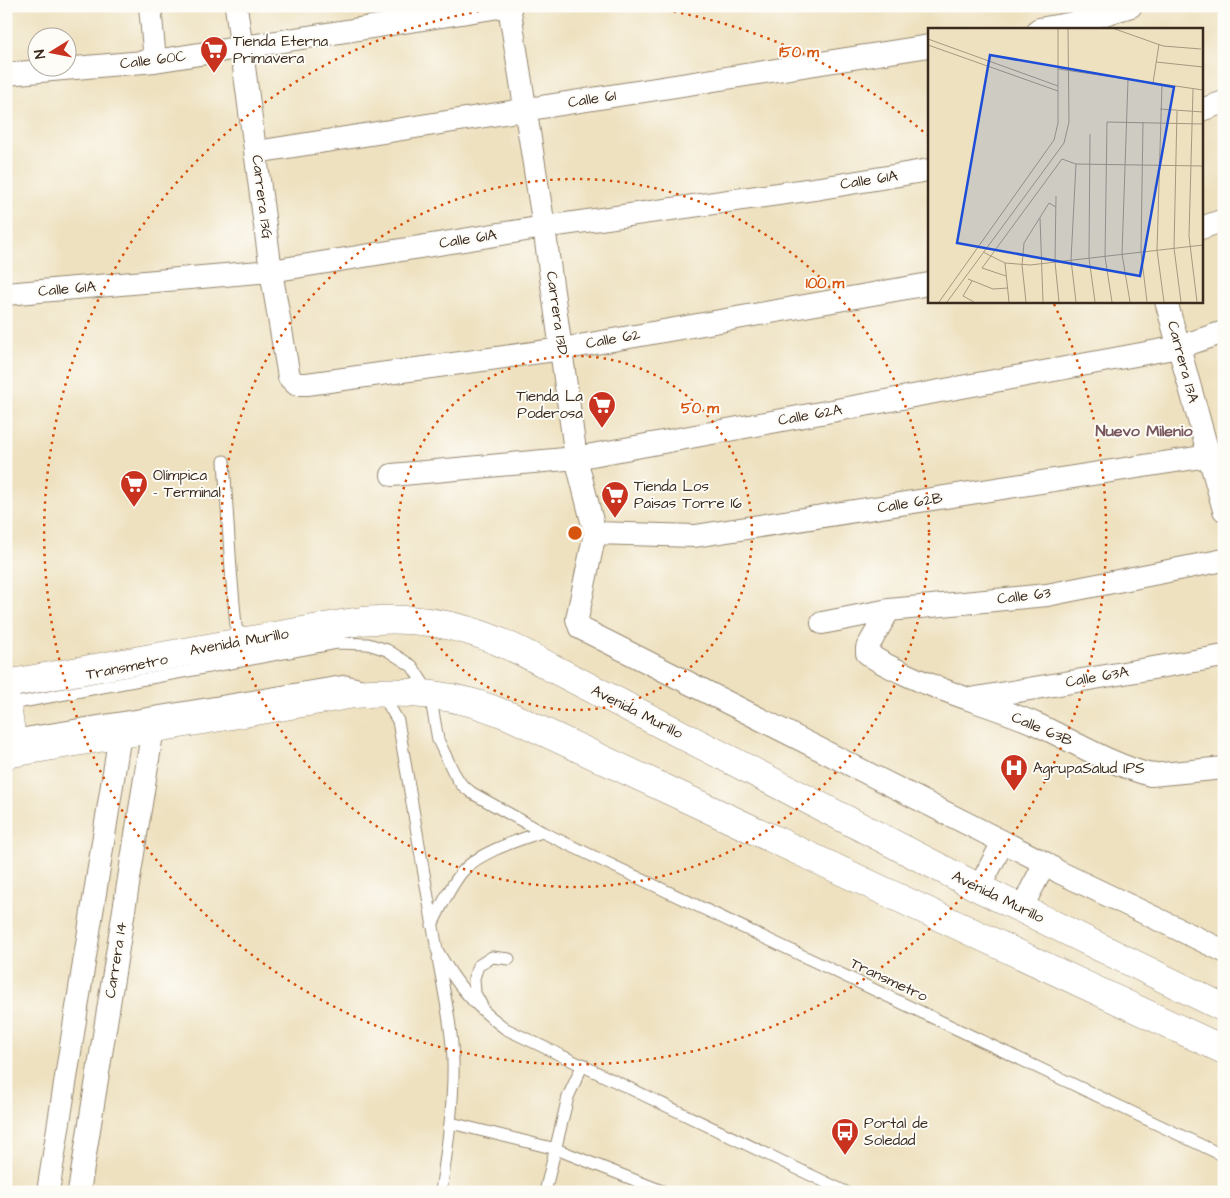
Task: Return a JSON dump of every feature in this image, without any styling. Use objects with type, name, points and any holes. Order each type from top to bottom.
[{"type":"main road","name":"Avenida Murillo","points":[[6,699],[242,642],[336,625],[377,620],[411,620],[441,624],[479,633],[518,648],[552,668],[978,888],[1224,1008]]},
{"type":"main road","points":[[6,699],[9,744],[120,734],[354,694],[377,692],[430,694],[469,702],[510,716],[1224,1050]]},
{"type":"street","points":[[150,6],[155,61]]},
{"type":"street","name":"Carrera 13G","points":[[236,6],[271,270],[289,377],[296,384]]},
{"type":"street","name":"Calle 60C","points":[[6,74],[155,61],[508,6]]},
{"type":"street","name":"Carrera 13D","points":[[508,6],[544,228],[576,458],[595,533],[577,619],[580,628],[1003,842]]},
{"type":"street","points":[[1043,28],[1131,6]]},
{"type":"street","name":"Calle 61","points":[[256,152],[928,46]]},
{"type":"street","points":[[1202,110],[1224,102]]},
{"type":"street","name":"Calle 61A","points":[[6,294],[271,270],[928,170]]},
{"type":"street","points":[[1202,228],[1224,220]]},
{"type":"street","name":"Calle 62","points":[[296,384],[562,348],[928,284]]},
{"type":"street","name":"Carrera 13A","points":[[1166,302],[1179,347],[1216,454],[1224,510]]},
{"type":"street","name":"Calle 62A","points":[[392,475],[576,458],[1179,347],[1224,332]]},
{"type":"street","name":"Calle 62B","points":[[595,533],[696,536],[1216,454]]},
{"type":"street","name":"Calle 63","points":[[822,623],[889,610],[1047,594],[1224,560]]},
{"type":"street","name":"Calle 63B","points":[[889,610],[866,648],[867,653],[875,660],[919,681],[1035,724],[1117,762],[1151,775],[1224,768]]},
{"type":"street","name":"Calle 63A","points":[[969,699],[1224,656]]},
{"type":"street","name":"Carrera 14","points":[[79,1192],[153,728]]},
{"type":"street","name":"Carrera 14","points":[[48,1192],[120,734]]},
{"type":"street","points":[[978,888],[1003,842],[1059,872],[1224,951]]},
{"type":"street","points":[[1021,909],[1045,863]]},
{"type":"lane","points":[[224,461],[230,570],[236,626],[242,642]]},
{"type":"lane","name":"Transmetro","points":[[6,699],[337,644],[368,644],[387,650],[412,666],[430,694],[438,740],[461,784],[472,793],[542,832],[1224,1156]]},
{"type":"lane","points":[[9,744],[346,681],[363,685],[377,692],[388,704],[398,721],[447,1007],[453,1061],[451,1123],[441,1192]]},
{"type":"lane","points":[[432,925],[455,882],[469,865],[493,850],[542,832]]},
{"type":"lane","points":[[436,950],[460,987],[488,1016],[506,1028],[846,1192]]},
{"type":"lane","points":[[488,1016],[476,993],[474,978],[478,966],[492,957],[509,959]]},
{"type":"lane","points":[[545,1192],[568,1097],[583,1064]]},
{"type":"lane","points":[[451,1123],[556,1149],[665,1192]]},
{"type":"place","name":"Tienda Eterna Primavera","points":[[214,74]]},
{"type":"place","name":"Tienda La Poderosa","points":[[602,429]]},
{"type":"place","name":"Olímpica - Terminal","points":[[134,508]]},
{"type":"place","name":"Tienda Los Paisas Torre 16","points":[[615,519]]},
{"type":"place","name":"AgrupaSalud IPS","points":[[1014,792]]},
{"type":"place","name":"Portal de Soledad","points":[[845,1156]]},
{"type":"district","name":"Nuevo Milenio","points":[[1144,431]]}]
